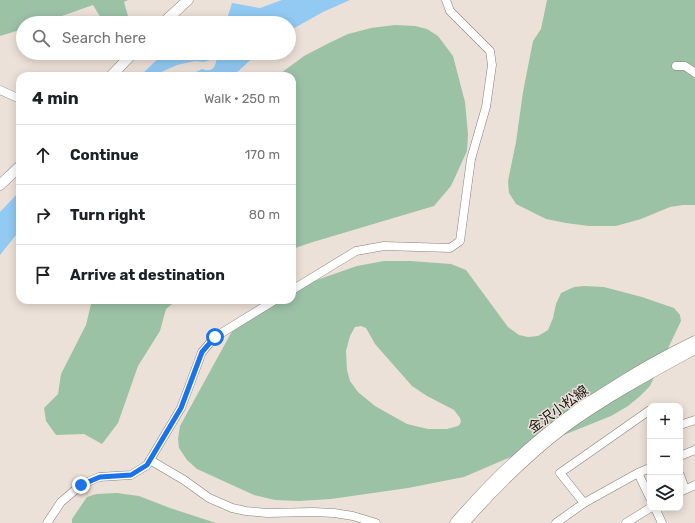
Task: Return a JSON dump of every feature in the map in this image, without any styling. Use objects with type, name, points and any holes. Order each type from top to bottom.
[{"type":"main road","points":[[171,16],[188,0]]},
{"type":"main road","points":[[115,72],[127,60]]},
{"type":"main road","points":[[0,185],[16,170]]},
{"type":"main road","name":"金沢小松線","points":[[455,523],[502,473],[539,439],[578,409],[628,378],[695,341]]},
{"type":"main road","name":"金沢小松線","points":[[464,523],[484,500],[525,460],[565,427],[610,398],[695,349]]},
{"type":"street","points":[[296,288],[356,251],[384,246],[450,248],[460,241],[472,159],[486,107],[492,65],[490,51],[450,10],[446,0]]},
{"type":"street","points":[[676,66],[685,66],[695,73]]},
{"type":"street","points":[[0,90],[16,97]]},
{"type":"street","points":[[47,523],[62,502],[81,485],[100,477],[131,475],[147,465],[181,408],[202,352],[215,337],[269,304]]},
{"type":"street","points":[[584,503],[560,473],[647,412]]},
{"type":"street","points":[[683,424],[695,420]]},
{"type":"street","points":[[683,455],[695,450]]},
{"type":"street","points":[[150,460],[184,480],[209,498],[232,508],[266,513],[334,513],[353,516],[376,523]]},
{"type":"street","points":[[558,522],[584,503],[647,469]]},
{"type":"street","points":[[638,473],[647,492]]},
{"type":"street","points":[[683,490],[695,485]]},
{"type":"street","points":[[626,523],[647,510]]},
{"type":"street","points":[[656,511],[662,523]]},
{"type":"green space","points":[[0,0],[128,0],[124,2],[128,16],[100,16],[93,5],[62,16],[16,16],[16,31],[0,36]]},
{"type":"green space","points":[[547,0],[695,0],[695,205],[670,207],[641,219],[616,226],[589,226],[546,219],[516,204],[509,193],[508,181],[533,41],[541,29]]},
{"type":"green space","points":[[395,25],[415,26],[427,29],[438,36],[453,56],[465,102],[468,134],[467,151],[451,186],[434,206],[296,248],[296,72],[282,72],[304,56],[331,42],[348,34],[371,28]]},
{"type":"green space","points":[[384,261],[451,264],[466,270],[508,327],[519,335],[528,337],[538,336],[548,330],[561,293],[574,287],[584,286],[604,287],[642,297],[674,308],[680,315],[681,321],[650,386],[628,406],[611,416],[464,477],[408,488],[331,499],[299,501],[275,500],[254,495],[197,469],[187,460],[179,448],[178,439],[180,426],[236,324],[261,304],[296,304],[296,288],[357,266]],"holes":[[[361,326],[366,328],[375,344],[412,386],[427,396],[454,410],[460,418],[460,424],[447,429],[428,429],[407,424],[375,406],[358,392],[350,381],[347,370],[346,351],[350,336],[355,327]]]},
{"type":"green space","points":[[91,304],[172,304],[166,309],[160,331],[138,366],[118,423],[102,444],[84,434],[56,435],[46,421],[44,408],[58,394],[61,374],[86,325]]},
{"type":"green space","points":[[117,493],[139,496],[216,523],[72,523],[72,519],[87,497],[96,494]]},
{"type":"water","points":[[282,0],[350,0],[323,12],[296,27],[296,16],[228,16],[232,3],[260,8]]},
{"type":"water","points":[[157,60],[210,60],[204,62],[195,61],[177,65],[161,72],[144,72]]},
{"type":"water","points":[[216,60],[250,60],[237,72],[196,72],[202,69],[211,70]]},
{"type":"water","points":[[16,195],[16,235],[0,255],[0,212]]},
{"type":"route","points":[[81,485],[100,477],[131,475],[147,465],[181,408],[202,352],[215,337]]}]
